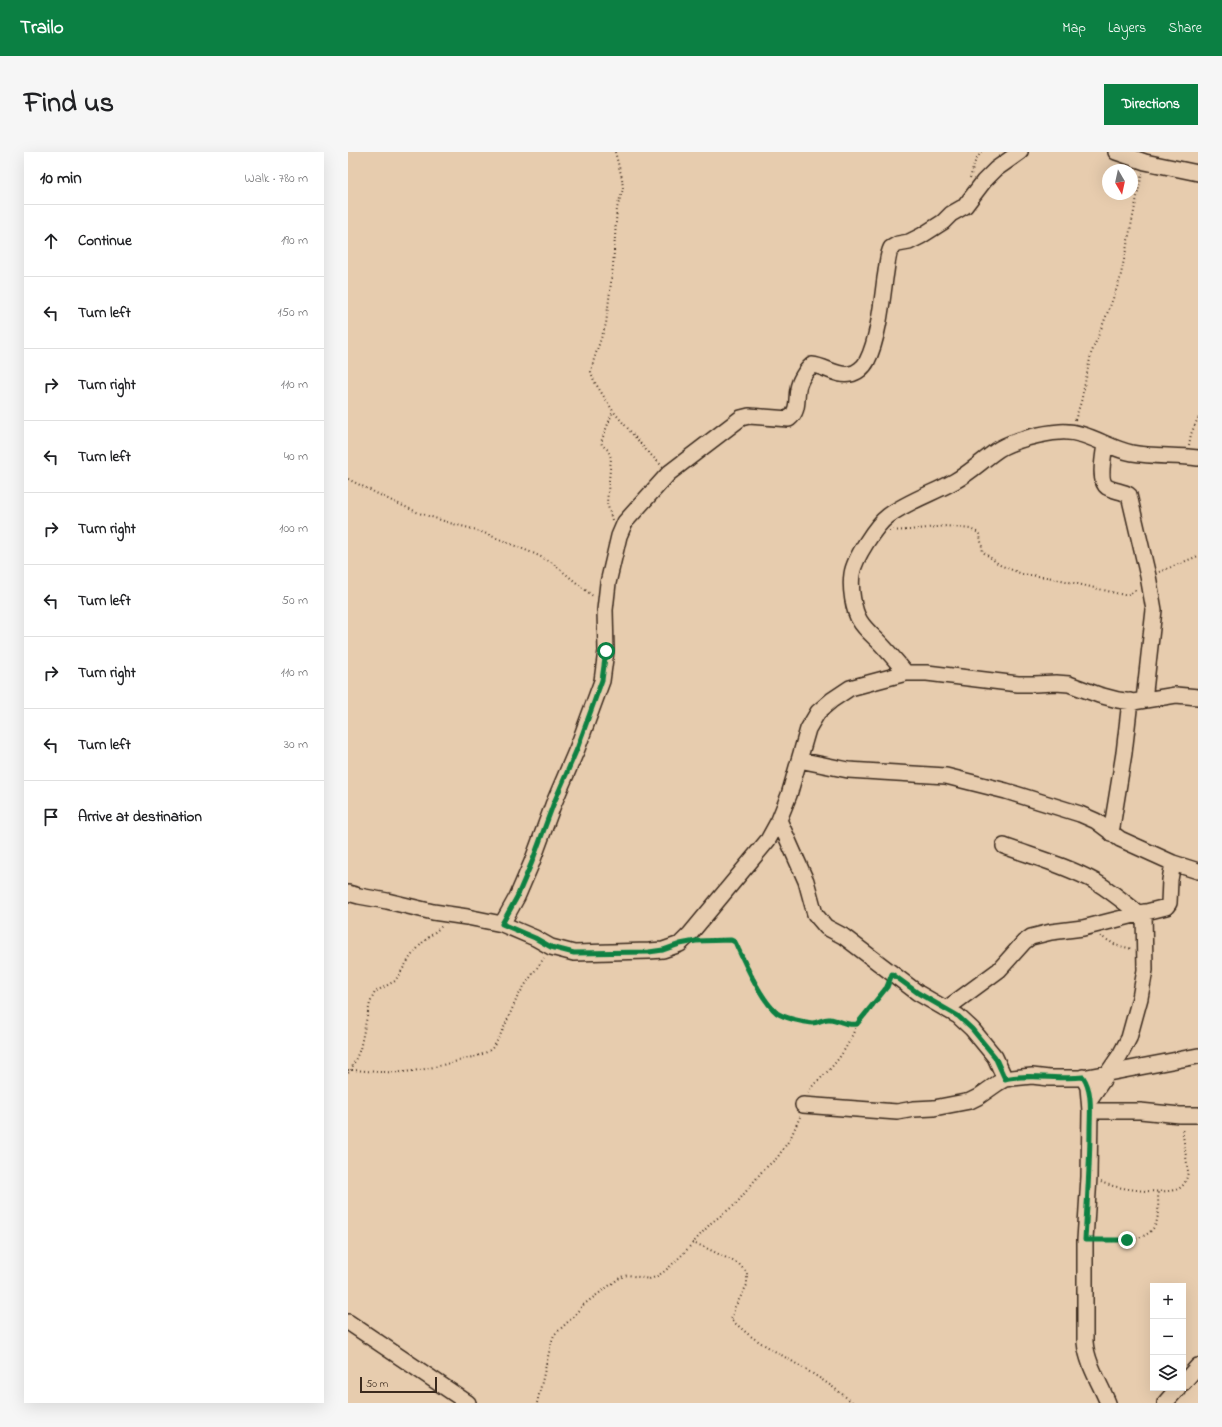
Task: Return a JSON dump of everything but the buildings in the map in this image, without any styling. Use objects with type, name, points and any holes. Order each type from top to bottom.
[{"type":"street","points":[[502,924],[517,897],[532,862],[553,805],[577,749],[602,680],[606,651],[605,610],[608,583],[619,536],[625,522],[669,473],[741,418],[749,416],[789,419],[795,411],[798,401],[798,388],[807,369],[812,365],[819,365],[843,374],[852,374],[860,369],[867,361],[879,320],[891,248],[898,244],[909,242],[940,225],[951,214],[965,206],[984,181],[996,169],[1020,152]]},
{"type":"street","points":[[1116,152],[1145,162],[1198,174]]},
{"type":"street","points":[[906,673],[860,621],[852,598],[850,585],[852,572],[874,531],[880,523],[893,512],[961,478],[1009,444],[1037,436],[1059,432],[1078,433],[1122,451],[1163,457],[1193,457]]},
{"type":"street","points":[[1106,444],[1103,466],[1103,482],[1105,486],[1128,495],[1148,576],[1154,610],[1137,701],[1124,753],[1111,833]]},
{"type":"street","points":[[348,893],[426,911],[502,924],[535,938],[551,947],[574,953],[649,952],[663,950],[680,944],[690,934],[768,840],[779,820],[789,795],[808,729],[818,712],[850,688],[906,673],[927,673],[1018,684],[1069,684],[1118,700],[1137,701],[1176,695],[1198,697]]},
{"type":"street","points":[[799,760],[848,770],[956,778],[1006,791],[1080,814],[1096,822],[1111,833],[1131,844],[1173,863],[1198,871]]},
{"type":"street","points":[[779,820],[806,881],[810,901],[815,914],[826,927],[843,936],[918,993],[958,1016],[972,1029],[995,1057],[1005,1079]]},
{"type":"street","points":[[1004,846],[1077,873],[1113,893],[1141,913],[1145,952],[1145,970],[1140,998],[1129,1038],[1090,1105]]},
{"type":"street","points":[[946,1009],[1000,970],[1024,942],[1031,938],[1051,932],[1082,928],[1168,906],[1173,863]]},
{"type":"street","points":[[1170,880],[1198,871]]},
{"type":"street","points":[[804,1105],[897,1112],[934,1108],[970,1101],[1005,1079],[1032,1076],[1049,1078],[1083,1077],[1198,1056]]},
{"type":"street","points":[[1083,1077],[1088,1087],[1090,1105],[1089,1177],[1085,1240],[1086,1348],[1091,1366],[1108,1403]]},
{"type":"street","points":[[1090,1105],[1180,1115],[1198,1115]]},
{"type":"street","points":[[348,1322],[460,1401]]},
{"type":"street","points":[[1186,1380],[1198,1366]]},
{"type":"street","points":[[1165,1403],[1175,1391]]},
{"type":"path","points":[[615,152],[623,188],[617,208],[613,266],[606,324],[591,372],[594,381],[614,411],[646,450],[669,473]]},
{"type":"path","points":[[1070,432],[1081,402],[1090,354],[1120,279],[1145,162]]},
{"type":"path","points":[[614,411],[603,438],[602,445],[608,450],[611,458],[607,503],[608,510],[619,536]]},
{"type":"path","points":[[1193,457],[1191,434],[1198,418]]},
{"type":"path","points":[[348,479],[419,513],[477,530],[551,562],[578,583],[605,610]]},
{"type":"path","points":[[874,531],[909,530],[946,526],[970,529],[978,533],[980,536],[983,552],[1000,565],[1022,574],[1053,578],[1124,595],[1130,594],[1136,590],[1148,576],[1198,556]]},
{"type":"path","points":[[348,1073],[360,1049],[370,1003],[375,992],[396,980],[411,956],[423,942],[456,916]]},
{"type":"path","points":[[1082,928],[1116,945],[1145,952]]},
{"type":"path","points":[[680,944],[715,940],[731,940],[735,942],[768,1004],[778,1014],[787,1018],[811,1023],[816,1023],[823,1019],[829,1019],[851,1025],[857,1024]]},
{"type":"path","points":[[349,1070],[358,1069],[385,1072],[412,1071],[444,1065],[488,1052],[498,1038],[518,996],[551,947]]},
{"type":"path","points":[[537,1403],[554,1335],[583,1305],[621,1277],[628,1275],[649,1280],[665,1271],[716,1218],[730,1210],[736,1204],[759,1174],[777,1158],[790,1139],[800,1117],[800,1109],[807,1100],[810,1088],[829,1071],[850,1042],[857,1024],[887,987],[892,974]]},
{"type":"path","points":[[1089,1177],[1104,1184],[1124,1188],[1158,1191],[1178,1189],[1185,1182],[1187,1177],[1186,1153],[1180,1115]]},
{"type":"path","points":[[1085,1240],[1127,1240],[1150,1232],[1157,1220],[1158,1191]]},
{"type":"path","points":[[692,1243],[702,1246],[740,1264],[747,1273],[747,1285],[735,1307],[731,1320],[754,1338],[835,1388],[853,1403]]},
{"type":"route","points":[[606,651],[602,680],[577,749],[553,805],[532,862],[517,897],[502,924],[535,938],[551,947],[574,953],[649,952],[663,950],[680,944],[696,941],[731,940],[735,942],[768,1004],[778,1014],[787,1018],[811,1023],[816,1023],[823,1019],[829,1019],[851,1025],[857,1024],[887,987],[892,974],[918,993],[958,1016],[972,1029],[995,1057],[1005,1079],[1032,1076],[1049,1078],[1083,1077],[1090,1094],[1089,1177],[1085,1240],[1127,1240]]}]
